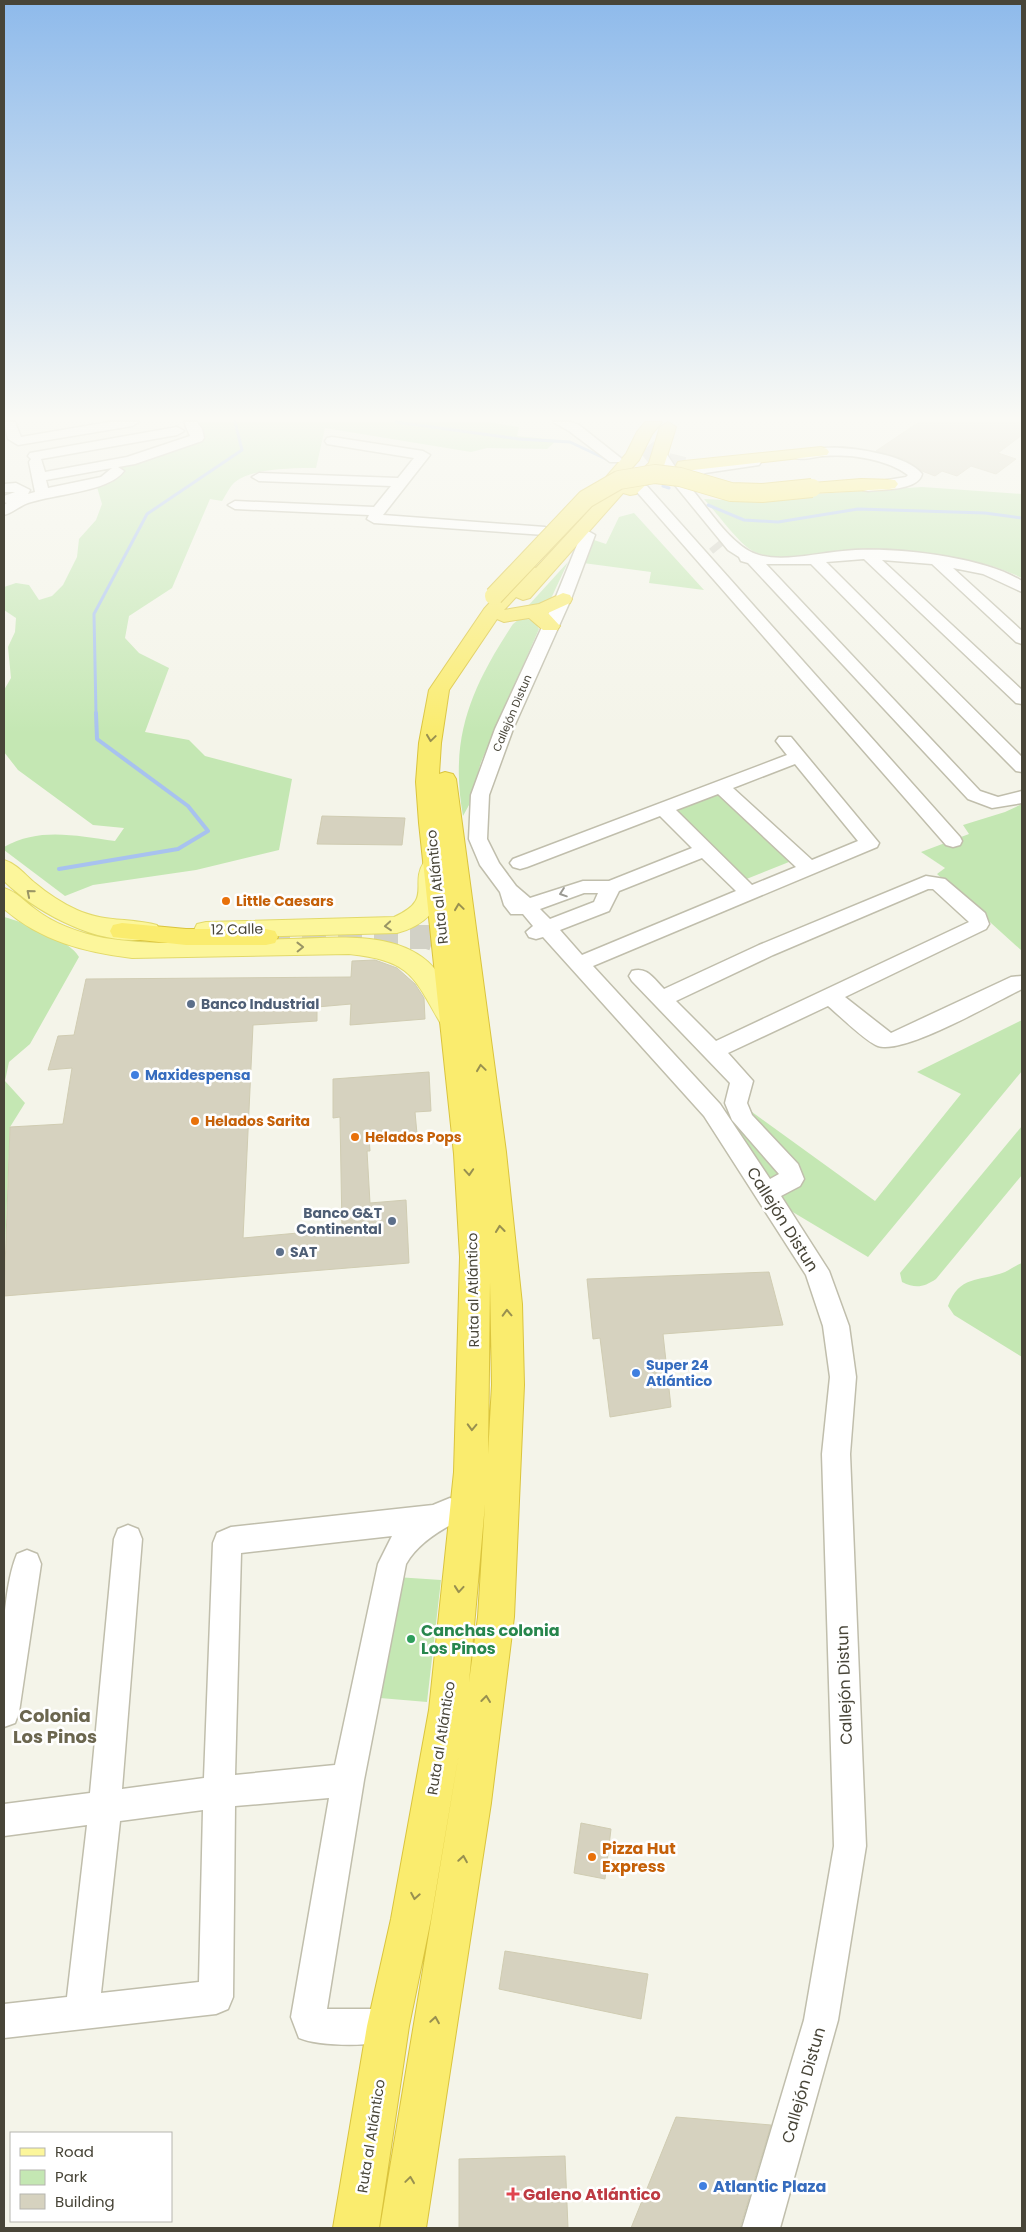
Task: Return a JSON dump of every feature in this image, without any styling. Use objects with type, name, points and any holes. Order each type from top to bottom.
[{"type":"highway","points":[[504,606],[513,563],[551,526]]},
{"type":"highway","points":[[439,690],[446,660],[504,606],[565,526]]},
{"type":"highway","name":"Ruta al Atlántico","points":[[356,2228],[388,2026],[411,1920],[448,1710],[471,1472],[474,1257],[468,1154],[451,1019],[427,782],[430,743],[439,690],[491,613],[572,526]]},
{"type":"highway","name":"Ruta al Atlántico","points":[[403,2228],[420,2108],[472,1803],[496,1617],[508,1385],[504,1278],[492,1152],[445,782],[450,723],[459,691],[504,606],[581,526]]},
{"type":"highway","points":[[504,606],[536,588],[597,526]]},
{"type":"highway","points":[[504,606],[546,608],[563,599]]},
{"type":"highway","points":[[504,606],[541,616],[550,626]]},
{"type":"highway","points":[[122,931],[186,937],[266,937]]},
{"type":"highway","points":[[502,1121],[517,1244],[504,1278]]},
{"type":"main road","name":"12 Calle","points":[[4,868],[29,893],[56,911],[94,925],[122,931],[397,925],[414,918],[428,904],[432,892],[433,850]]},
{"type":"main road","name":"12 Calle","points":[[6,902],[45,927],[78,941],[103,947],[147,951],[349,946],[377,948],[394,953],[420,968],[435,988],[451,1019]]},
{"type":"main road","points":[[56,911],[69,923],[104,938],[103,947]]},
{"type":"street","points":[[496,526],[548,528]]},
{"type":"street","points":[[676,526],[953,841]]},
{"type":"street","points":[[708,526],[722,548],[734,557],[799,561],[868,555],[937,561],[1001,576],[1022,587]]},
{"type":"street","name":"Callejón Distun","points":[[588,535],[563,599],[504,729],[480,795],[478,839],[490,865],[541,930],[743,1157],[817,1271],[836,1326],[843,1377],[836,1454],[850,1846],[822,2020],[761,2228]]},
{"type":"street","points":[[868,555],[1022,699]]},
{"type":"street","points":[[752,558],[974,795],[985,803],[996,804],[1022,797]]},
{"type":"street","points":[[814,559],[1022,767]]},
{"type":"street","points":[[937,561],[1022,639]]},
{"type":"street","points":[[589,960],[870,843],[834,800],[791,759],[785,741]]},
{"type":"street","points":[[520,863],[791,759]]},
{"type":"street","points":[[720,786],[810,869]]},
{"type":"street","points":[[663,808],[750,894]]},
{"type":"street","points":[[518,902],[583,887],[610,887],[706,850]]},
{"type":"street","points":[[662,999],[766,950],[926,882],[938,883],[978,918],[979,924],[975,927],[714,1051]]},
{"type":"street","points":[[541,930],[602,906],[610,887]]},
{"type":"street","points":[[639,976],[742,1081],[736,1103],[743,1120],[790,1170],[792,1179],[766,1192]]},
{"type":"street","points":[[831,997],[877,1037],[891,1041],[909,1035],[1018,982]]},
{"type":"street","points":[[4,2020],[216,1997],[219,1792],[228,1543],[231,1541],[442,1515],[404,1541],[397,1551],[348,1780],[308,2022],[311,2026],[388,2026]]},
{"type":"street","points":[[82,2013],[106,1808],[128,1539]]},
{"type":"street","points":[[4,1712],[27,1564]]},
{"type":"street","points":[[4,1820],[219,1792],[348,1780]]},
{"type":"green space","points":[[90,526],[198,526],[172,588],[129,616],[125,638],[139,653],[169,668],[145,732],[189,740],[205,756],[292,779],[279,850],[196,870],[93,885],[65,896],[4,850],[4,847],[18,841],[45,835],[72,835],[115,841],[124,828],[93,825],[18,770],[4,752],[4,690],[11,678],[8,647],[15,632],[16,618],[4,610],[4,587],[16,583],[29,585],[39,600],[52,596],[63,585],[77,557],[79,539]]},
{"type":"green space","points":[[615,526],[646,526],[704,590],[649,583],[651,572],[583,563],[594,540],[606,544]]},
{"type":"green space","points":[[727,526],[1022,526],[1022,578],[1010,572],[983,564],[956,558],[928,555],[898,554],[829,558],[783,558],[764,555],[751,550]]},
{"type":"green space","points":[[568,562],[548,605],[527,607]]},
{"type":"green space","points":[[518,620],[534,620],[539,629],[481,762],[469,805],[463,816],[459,788],[459,762],[467,715],[475,692],[498,647],[513,624]]},
{"type":"green space","points":[[719,790],[794,860],[744,880],[670,808]]},
{"type":"green space","points":[[1022,804],[1022,951],[937,874],[945,868],[921,852],[969,834],[963,825],[1005,812]]},
{"type":"green space","points":[[4,917],[34,927],[56,938],[66,944],[79,957],[30,1044],[9,1062],[5,1081],[25,1103],[10,1127],[4,1274]]},
{"type":"green space","points":[[1022,1020],[1022,1071],[868,1257],[786,1208],[725,1117],[741,1104],[875,1201],[961,1094],[917,1072]]},
{"type":"green space","points":[[1022,1126],[1022,1175],[936,1279],[920,1286],[912,1286],[902,1282],[900,1273]]},
{"type":"green space","points":[[1022,1263],[1022,1357],[954,1315],[948,1306],[952,1296],[964,1284],[1005,1272]]},
{"type":"green space","name":"Canchas colonia Los Pinos","points":[[396,1577],[441,1580],[427,1702],[380,1698]]},
{"type":"building","points":[[322,816],[405,818],[402,845],[317,844]]},
{"type":"building","points":[[375,960],[397,968],[415,984],[424,998],[425,1019],[350,1025],[351,1004],[317,1007],[317,1021],[253,1025],[243,1238],[342,1229],[340,1117],[333,1118],[333,1079],[429,1072],[431,1111],[415,1112],[417,1134],[369,1137],[370,1151],[367,1151],[370,1203],[406,1200],[409,1263],[4,1296],[10,1127],[63,1124],[72,1068],[48,1070],[58,1036],[74,1035],[86,979],[351,977],[352,961]]},
{"type":"building","points":[[769,1272],[783,1325],[663,1334],[671,1407],[610,1417],[600,1338],[593,1339],[587,1279]]},
{"type":"building","name":"Pizza Hut Express","points":[[581,1823],[611,1829],[605,1879],[574,1873]]},
{"type":"building","points":[[505,1951],[648,1974],[641,2019],[499,1989]]},
{"type":"building","name":"Atlantic Plaza","points":[[676,2117],[771,2125],[740,2228],[631,2228]]},
{"type":"building","name":"Galeno Atlántico","points":[[565,2156],[568,2228],[459,2228],[459,2159]]},
{"type":"waterway","points":[[96,714],[94,614],[141,526]]},
{"type":"waterway","points":[[59,869],[178,849],[208,831],[188,806],[97,739],[96,713]]},
{"type":"tunnel","points":[[715,544],[719,549]]},
{"type":"tunnel","points":[[266,937],[428,937],[465,951]]},
{"type":"place","name":"Little Caesars","points":[[226,901]]},
{"type":"place","name":"Banco Industrial","points":[[191,1004]]},
{"type":"place","name":"Maxidespensa","points":[[135,1075]]},
{"type":"place","name":"Helados Sarita","points":[[195,1121]]},
{"type":"place","name":"Helados Pops","points":[[355,1137]]},
{"type":"place","name":"Banco G&T Continental","points":[[392,1221]]},
{"type":"place","name":"SAT","points":[[280,1252]]},
{"type":"place","name":"Super 24 Atlántico","points":[[636,1373]]},
{"type":"place","name":"Canchas colonia Los Pinos","points":[[411,1639]]},
{"type":"place","name":"Pizza Hut Express","points":[[592,1857]]},
{"type":"place","name":"Atlantic Plaza","points":[[703,2186]]},
{"type":"place","name":"Galeno Atlántico","points":[[513,2194]]},
{"type":"district","name":"Colonia Los Pinos","points":[[55,1726]]}]
